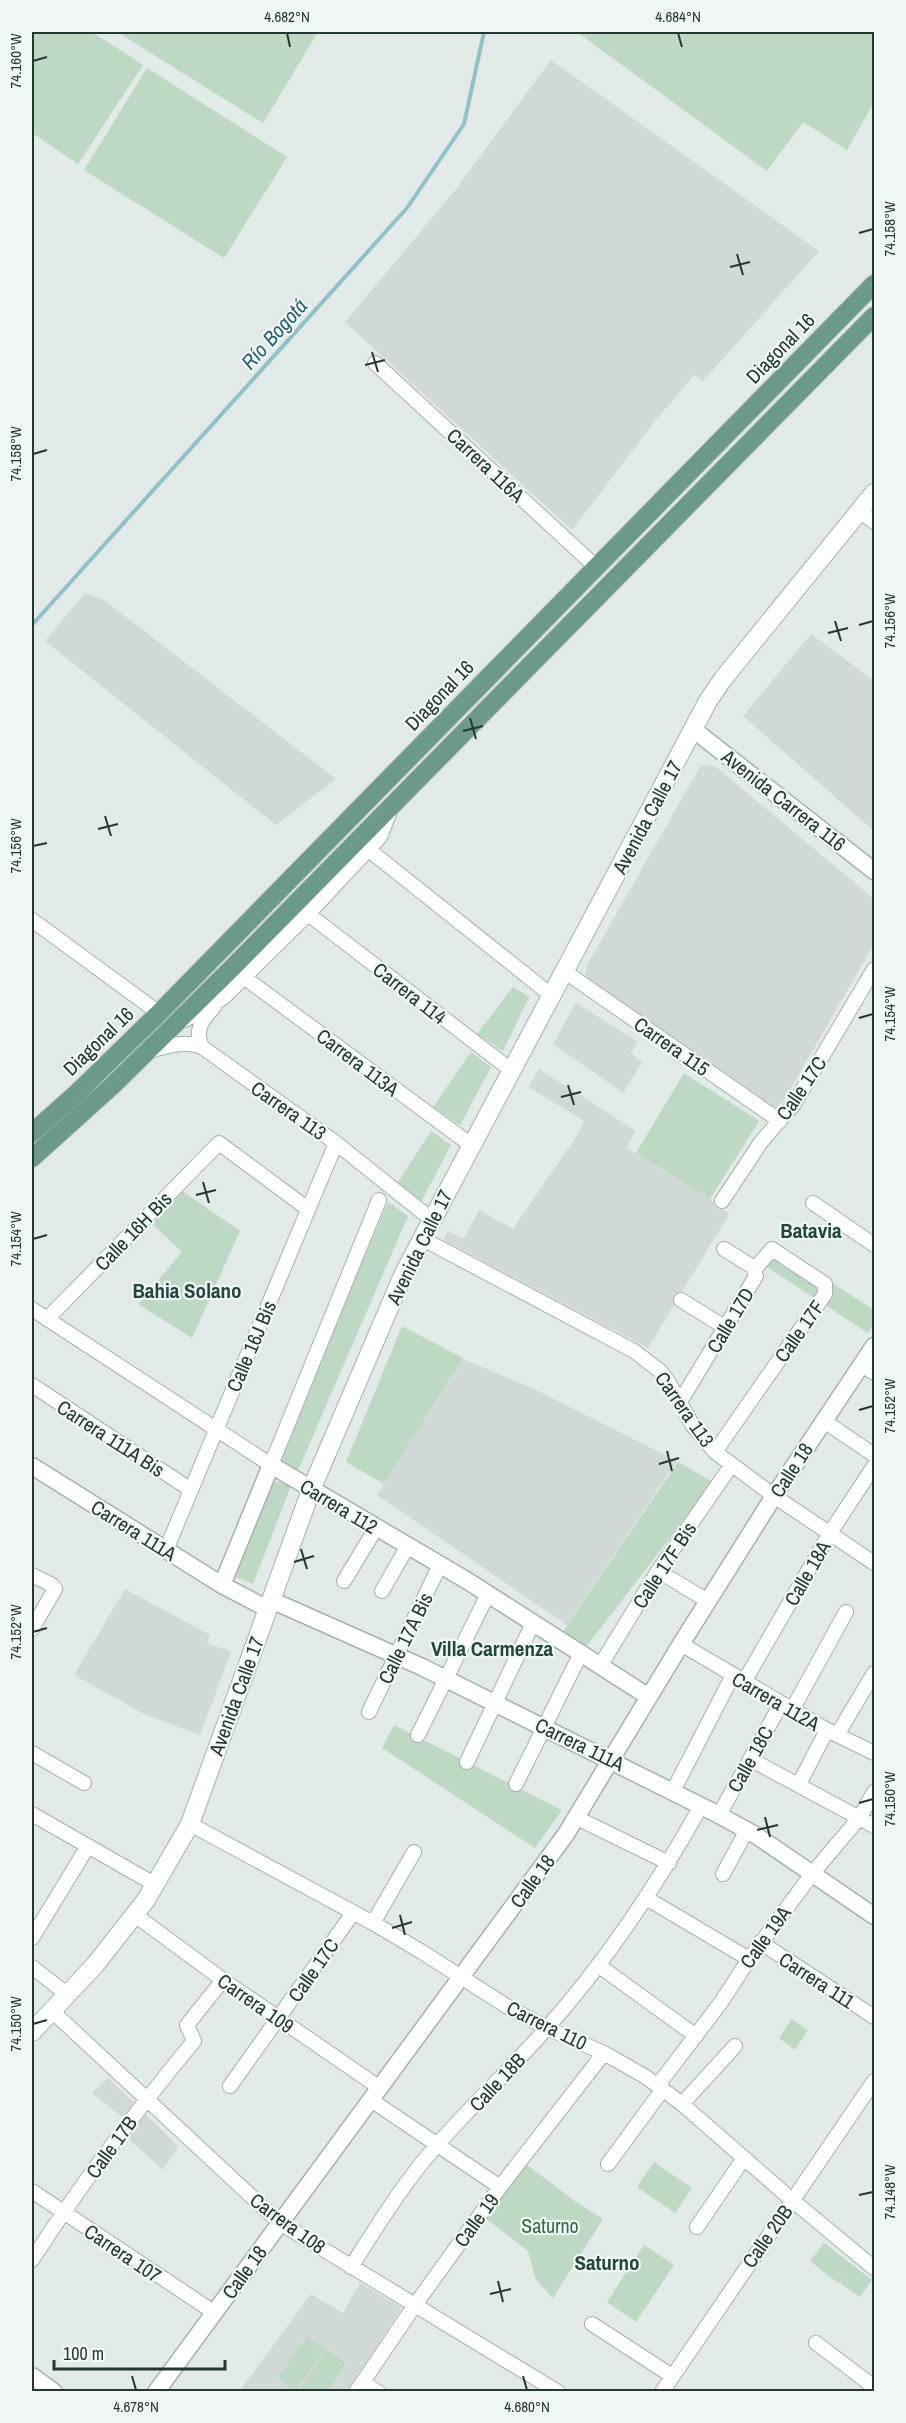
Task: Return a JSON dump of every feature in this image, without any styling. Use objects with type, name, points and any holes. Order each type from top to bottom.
[{"type":"main road","name":"Diagonal 16","points":[[32,1132],[93,1078],[159,1013],[874,284]]},
{"type":"main road","points":[[32,1158],[149,1051],[872,320]]},
{"type":"main road","name":"Avenida Calle 17","points":[[32,2032],[95,1965],[135,1915],[156,1885],[190,1824],[311,1490],[421,1238],[694,730],[723,679],[868,517],[874,493]]},
{"type":"street","name":"Carrera 116A","points":[[375,363],[596,567]]},
{"type":"street","name":"Avenida Carrera 116","points":[[694,730],[874,871]]},
{"type":"street","points":[[202,1047],[198,1033],[201,1024],[369,850],[380,837],[392,807]]},
{"type":"street","points":[[369,850],[552,995]]},
{"type":"street","name":"Carrera 114","points":[[308,914],[511,1070]]},
{"type":"street","points":[[32,921],[159,1013]]},
{"type":"street","name":"Calle 17C","points":[[722,1201],[761,1142],[794,1104],[874,969]]},
{"type":"street","name":"Carrera 115","points":[[564,971],[780,1120]]},
{"type":"street","name":"Carrera 113A","points":[[245,978],[471,1145]]},
{"type":"street","points":[[174,1024],[224,998]]},
{"type":"street","points":[[149,1051],[193,1043],[202,1047]]},
{"type":"street","name":"Carrera 113","points":[[202,1047],[336,1143],[431,1219]]},
{"type":"street","name":"Calle 16H Bis","points":[[48,1319],[219,1143],[308,1209]]},
{"type":"street","name":"Calle 16J Bis","points":[[166,1550],[336,1143]]},
{"type":"street","points":[[222,1584],[379,1200]]},
{"type":"street","points":[[813,1203],[874,1245]]},
{"type":"street","name":"Carrera 113","points":[[421,1238],[634,1351],[660,1371],[693,1426],[715,1452],[731,1466],[874,1563]]},
{"type":"street","name":"Calle 17D","points":[[680,1402],[756,1276],[755,1269],[724,1249]]},
{"type":"street","name":"Calle 17F","points":[[715,1452],[825,1294],[825,1284],[772,1249],[755,1269]]},
{"type":"street","points":[[681,1300],[726,1328]]},
{"type":"street","name":"Carrera 112","points":[[32,1309],[271,1465],[488,1594],[649,1697]]},
{"type":"street","name":"Calle 18","points":[[156,2391],[577,1818],[681,1644],[774,1496],[824,1421],[868,1369],[874,1347]]},
{"type":"street","name":"Carrera 111A Bis","points":[[32,1385],[191,1490]]},
{"type":"street","points":[[824,1421],[874,1455]]},
{"type":"street","name":"Carrera 111A","points":[[32,1466],[222,1584],[397,1655],[719,1815],[747,1830],[874,1916]]},
{"type":"street","name":"Calle 17F Bis","points":[[600,1666],[658,1571],[731,1466]]},
{"type":"street","name":"Calle 18A","points":[[673,1791],[738,1678],[874,1466]]},
{"type":"street","points":[[344,1581],[376,1527]]},
{"type":"street","points":[[382,1591],[408,1546]]},
{"type":"street","name":"Calle 17A Bis","points":[[369,1712],[440,1565]]},
{"type":"street","points":[[658,1571],[708,1601]]},
{"type":"street","points":[[32,1575],[52,1585],[55,1589],[32,1629]]},
{"type":"street","points":[[418,1735],[488,1594]]},
{"type":"street","name":"Calle 18C","points":[[719,1815],[750,1759],[846,1612]]},
{"type":"street","points":[[467,1762],[533,1623]]},
{"type":"street","name":"Carrera 112A","points":[[681,1644],[786,1707],[874,1753]]},
{"type":"street","points":[[516,1784],[580,1653]]},
{"type":"street","points":[[799,1784],[874,1673]]},
{"type":"street","points":[[32,1753],[84,1783]]},
{"type":"street","points":[[750,1759],[874,1826]]},
{"type":"street","name":"Calle 19A","points":[[608,2164],[722,2001],[760,1942],[812,1874],[860,1817],[874,1792]]},
{"type":"street","name":"Calle 18B","points":[[351,2267],[394,2199],[436,2145],[547,2028],[598,1965],[669,1863],[701,1806]]},
{"type":"street","points":[[32,1814],[156,1885]]},
{"type":"street","points":[[577,1818],[669,1863]]},
{"type":"street","name":"Carrera 110","points":[[190,1824],[373,1923],[547,2028],[604,2053],[661,2087],[874,2268]]},
{"type":"street","points":[[723,1875],[747,1830]]},
{"type":"street","points":[[32,1938],[88,1846]]},
{"type":"street","points":[[373,1923],[414,1852]]},
{"type":"street","name":"Carrera 111","points":[[646,1898],[749,1959]]},
{"type":"street","name":"Calle 17C","points":[[230,2086],[353,1913]]},
{"type":"street","name":"Carrera 109","points":[[135,1915],[278,2018],[436,2145],[500,2187]]},
{"type":"street","name":"Carrera 111","points":[[760,1942],[874,2017]]},
{"type":"street","points":[[598,1965],[696,2036]]},
{"type":"street","points":[[32,1967],[68,1995]]},
{"type":"street","name":"Calle 17B","points":[[32,2260],[63,2212],[194,2038],[187,2026],[223,1980]]},
{"type":"street","name":"Carrera 108","points":[[52,2011],[280,2223],[558,2391]]},
{"type":"street","points":[[682,2104],[735,2046]]},
{"type":"street","name":"Calle 19","points":[[359,2387],[500,2187],[604,2053]]},
{"type":"street","name":"Calle 20B","points":[[662,2391],[874,2081]]},
{"type":"street","points":[[698,2227],[744,2158]]},
{"type":"street","name":"Carrera 107","points":[[32,2191],[215,2313]]},
{"type":"street","points":[[592,2324],[672,2376]]},
{"type":"street","points":[[816,2343],[874,2387]]},
{"type":"street","points":[[32,2376],[54,2391]]},
{"type":"street","points":[[359,2387],[378,2391]]},
{"type":"shaded area","points":[[551,60],[819,251],[703,381],[694,375],[655,421],[572,530],[345,322],[453,193]]},
{"type":"shaded area","points":[[85,593],[104,600],[336,779],[276,825],[45,641]]},
{"type":"shaded area","points":[[811,634],[874,681],[874,831],[743,716]]},
{"type":"shaded area","points":[[701,765],[715,766],[874,899],[874,944],[783,1102],[776,1108],[768,1107],[588,985],[585,975],[587,965]]},
{"type":"shaded area","points":[[576,1003],[638,1042],[631,1053],[642,1062],[623,1093],[553,1044]]},
{"type":"shaded area","points":[[539,1069],[636,1131],[627,1148],[710,1199],[729,1214],[648,1348],[443,1240],[448,1231],[463,1239],[479,1210],[513,1229],[580,1131],[584,1121],[529,1087]]},
{"type":"shaded area","points":[[463,1359],[532,1388],[677,1461],[567,1625],[377,1495]]},
{"type":"shaded area","points":[[125,1589],[210,1635],[207,1643],[231,1652],[200,1735],[144,1714],[74,1675]]},
{"type":"shaded area","points":[[108,2078],[134,2103],[123,2118],[92,2093]]},
{"type":"shaded area","points":[[144,2113],[178,2146],[163,2170],[128,2138]]},
{"type":"shaded area","points":[[360,2283],[402,2308],[347,2391],[239,2392],[311,2294],[343,2313]]},
{"type":"green space","points":[[32,32],[92,32],[143,65],[78,164],[32,133]]},
{"type":"green space","points":[[117,32],[318,32],[263,123]]},
{"type":"green space","points":[[577,32],[874,32],[874,102],[847,150],[803,122],[767,171]]},
{"type":"green space","points":[[147,68],[287,157],[224,258],[84,170]]},
{"type":"green space","points":[[513,987],[529,997],[503,1051],[477,1034]]},
{"type":"green space","points":[[471,1052],[491,1067],[460,1125],[433,1107]]},
{"type":"green space","points":[[684,1073],[759,1121],[710,1199],[636,1153]]},
{"type":"green space","points":[[431,1131],[451,1145],[421,1202],[397,1184]]},
{"type":"green space","points":[[178,1188],[240,1231],[192,1338],[138,1304],[182,1252],[148,1220]]},
{"type":"green space","points":[[388,1202],[408,1216],[297,1473],[276,1461]]},
{"type":"green space","points":[[776,1247],[874,1310],[874,1323],[868,1333],[764,1265]]},
{"type":"green space","points":[[402,1326],[463,1358],[384,1484],[346,1462]]},
{"type":"green space","points":[[678,1462],[713,1482],[586,1647],[562,1633]]},
{"type":"green space","points":[[272,1480],[291,1486],[253,1584],[233,1576]]},
{"type":"green space","points":[[394,1725],[562,1810],[535,1848],[382,1748]]},
{"type":"green space","points":[[792,2019],[808,2030],[795,2050],[779,2038]]},
{"type":"green space","name":"Saturno","points":[[523,2162],[576,2202],[603,2219],[553,2298],[536,2280],[528,2251],[484,2217]]},
{"type":"green space","points":[[654,2162],[692,2188],[675,2213],[637,2187]]},
{"type":"green space","points":[[824,2243],[872,2280],[860,2297],[840,2283],[844,2277],[838,2283],[810,2261]]},
{"type":"green space","points":[[644,2245],[674,2265],[636,2322],[607,2302]]},
{"type":"green space","points":[[307,2336],[324,2350],[295,2391],[278,2378]]},
{"type":"green space","points":[[327,2350],[346,2363],[328,2391],[300,2391]]},
{"type":"waterway","name":"Río Bogotá","points":[[32,625],[407,208],[464,124],[484,32]]},
{"type":"district","name":"Batavia","points":[[811,1230]]},
{"type":"district","name":"Bahia Solano","points":[[187,1290]]},
{"type":"district","name":"Villa Carmenza","points":[[492,1648]]},
{"type":"district","name":"Saturno","points":[[607,2262]]}]
